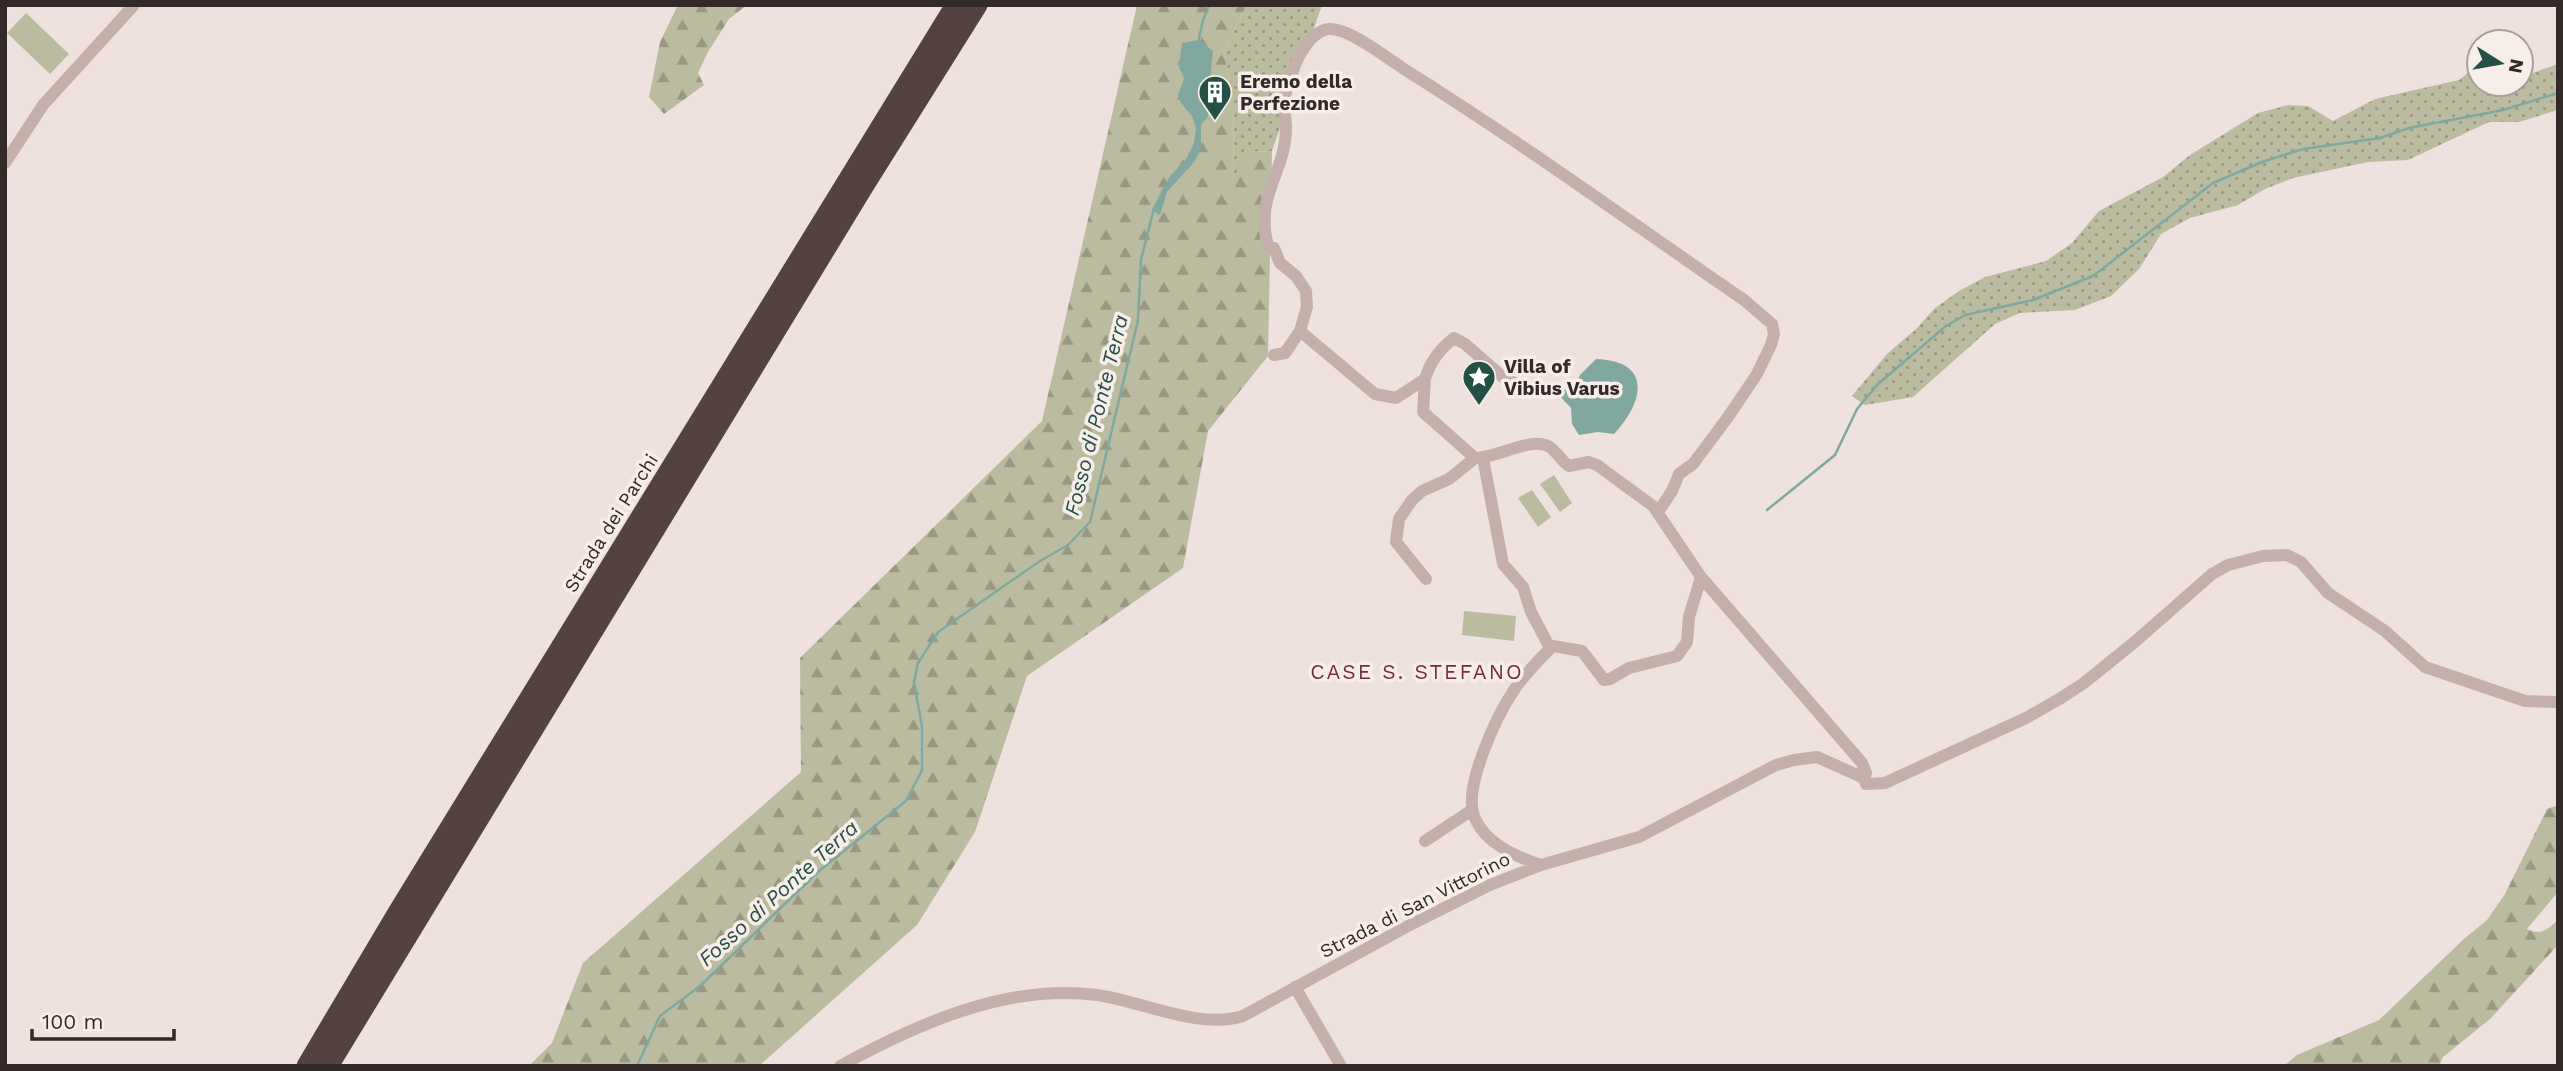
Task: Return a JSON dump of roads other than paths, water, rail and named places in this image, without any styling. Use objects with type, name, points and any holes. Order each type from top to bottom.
[{"type":"highway","name":"Strada dei Parchi","points":[[307,1066],[414,887],[956,5]]},
{"type":"highway","name":"Strada dei Parchi","points":[[328,1066],[864,185],[977,5]]},
{"type":"street","points":[[5,163],[43,105],[134,5]]},
{"type":"street","points":[[1275,355],[1285,352],[1300,331],[1307,307],[1306,291],[1296,276],[1280,263],[1274,248],[1268,246],[1264,228],[1265,209],[1269,186],[1284,146],[1284,103],[1288,82],[1309,41],[1321,31],[1331,29],[1354,38],[1479,116],[1753,306],[1772,324],[1773,339],[1762,366],[1693,464],[1679,474],[1658,512]]},
{"type":"street","points":[[1300,331],[1375,394],[1396,398],[1425,379]]},
{"type":"street","points":[[1532,392],[1504,378],[1465,344],[1454,338],[1445,346],[1425,379],[1422,398],[1423,412],[1479,458],[1503,564],[1523,587],[1531,612],[1550,648]]},
{"type":"street","points":[[1426,579],[1396,542],[1399,519],[1419,493],[1446,481],[1479,458],[1530,444],[1542,444],[1551,448],[1569,466],[1594,463],[1658,512],[1701,577],[1862,763],[1866,773],[1864,778]]},
{"type":"street","name":"Strada di San Vittorino","points":[[840,1066],[893,1039],[968,1010],[1038,994],[1063,992],[1103,996],[1195,1017],[1225,1020],[1247,1014],[1433,912],[1490,885],[1541,865],[1639,837],[1760,772],[1790,760],[1811,757],[1823,759],[1864,778],[1866,784],[1885,783],[2043,708],[2090,678],[2215,572],[2246,559],[2272,555],[2290,556],[2301,562],[2328,593],[2385,631],[2425,667],[2529,702],[2558,702]]},
{"type":"street","points":[[1541,865],[1512,854],[1494,841],[1480,827],[1472,810],[1472,792],[1478,767],[1510,697],[1550,648],[1557,645],[1581,651],[1604,680],[1629,668],[1677,656],[1687,642],[1689,617],[1701,577]]},
{"type":"street","points":[[1425,841],[1472,810]]},
{"type":"street","points":[[1295,987],[1341,1066]]},
{"type":"water","points":[[1199,40],[1213,51],[1210,79],[1212,100],[1207,118],[1201,125],[1201,149],[1194,162],[1167,192],[1160,215],[1152,210],[1171,175],[1185,161],[1194,143],[1196,128],[1192,116],[1178,95],[1184,79],[1179,67],[1182,43]]},
{"type":"water","points":[[1596,359],[1614,361],[1627,367],[1635,375],[1637,397],[1624,422],[1614,434],[1598,432],[1579,435],[1572,424],[1571,408],[1557,393],[1560,389],[1573,390],[1580,375]]},
{"type":"waterway","name":"Fosso di Ponte Terra","points":[[1198,44],[1209,5]]},
{"type":"waterway","points":[[1767,510],[1835,455],[1857,409],[1878,384],[1946,326],[1965,315],[2033,300],[2093,276],[2213,183],[2262,162],[2303,149],[2380,138],[2409,128],[2503,110],[2558,93]]},
{"type":"waterway","name":"Fosso di Ponte Terra","points":[[637,1066],[660,1016],[700,986],[819,871],[906,801],[922,770],[922,727],[914,682],[918,663],[938,632],[1040,561],[1068,545],[1090,522],[1138,320],[1141,260],[1154,208]]},
{"type":"place","name":"Eremo della Perfezione","points":[[1215,122]]},
{"type":"place","name":"Villa of Vibius Varus","points":[[1479,407]]},
{"type":"district","name":"CASE S. STEFANO","points":[[1417,671]]}]
